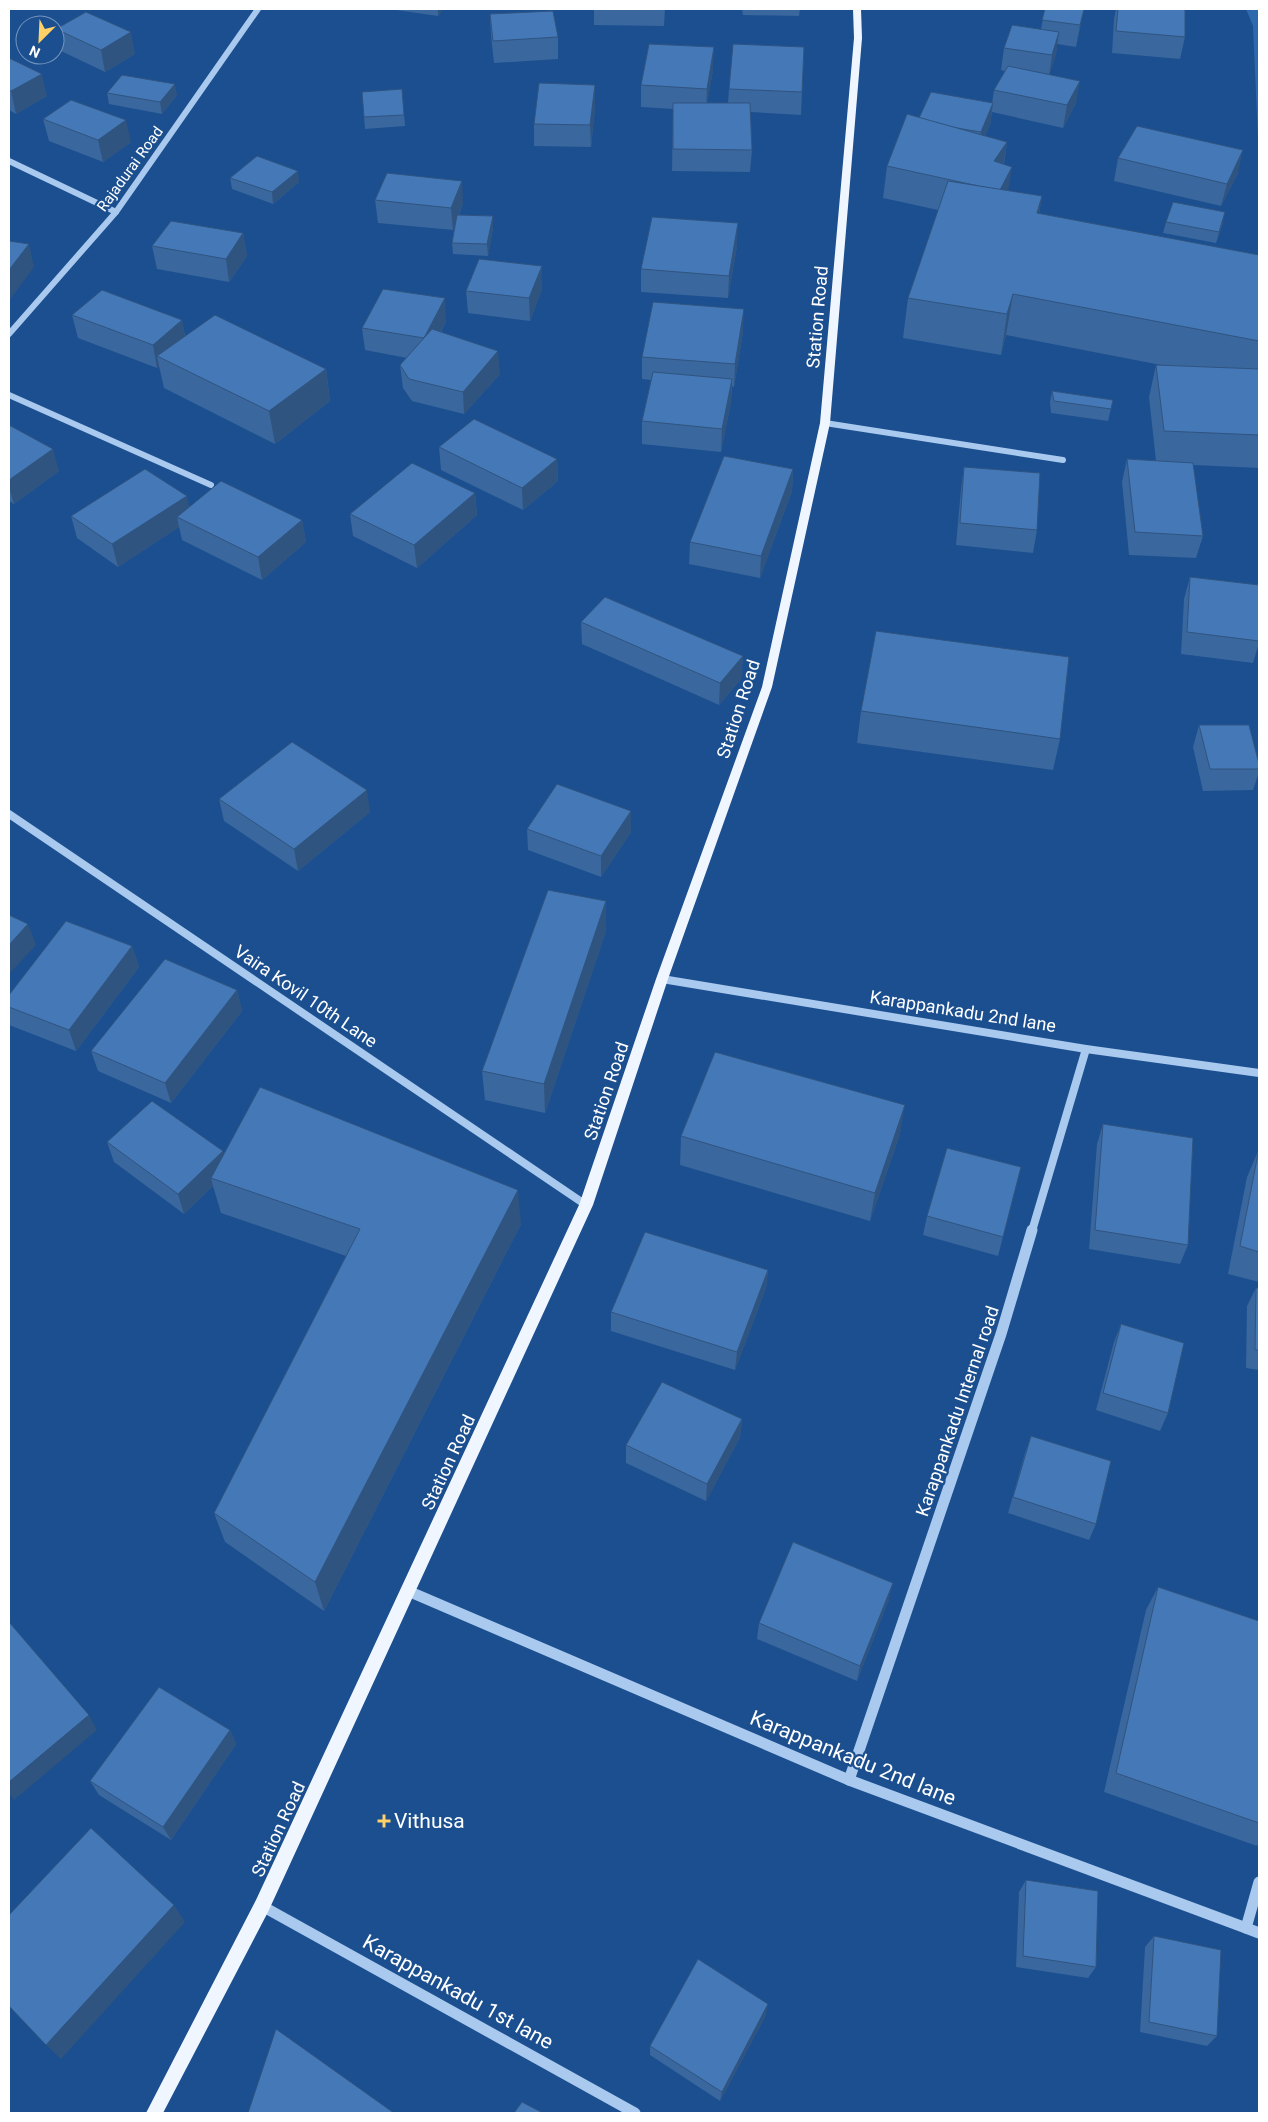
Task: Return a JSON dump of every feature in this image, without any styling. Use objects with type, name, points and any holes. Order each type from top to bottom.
[{"type":"main road","name":"Station Road","points":[[154,2113],[262,1906],[586,1205],[662,979],[767,687],[825,422],[858,48],[857,9]]},
{"type":"street","name":"Rajadurai Road","points":[[9,334],[116,212],[258,9]]},
{"type":"street","points":[[9,161],[116,212]]},
{"type":"street","points":[[9,395],[211,485]]},
{"type":"street","points":[[825,422],[1063,460]]},
{"type":"street","name":"Vaira Kovil 10th Lane","points":[[9,814],[586,1205]]},
{"type":"street","name":"Karappankadu 2nd lane","points":[[662,979],[1086,1049],[1259,1073]]},
{"type":"street","name":"Karappankadu Internal road","points":[[849,1780],[1001,1334],[1086,1049]]},
{"type":"street","name":"Karappankadu 2nd lane","points":[[408,1591],[849,1780],[1259,1933]]},
{"type":"street","points":[[1246,1928],[1259,1882]]},
{"type":"street","name":"Karappankadu 1st lane","points":[[262,1906],[634,2113]]},
{"type":"shaded area","points":[[1246,9],[1259,9],[1259,161],[1253,26]]},
{"type":"building","points":[[1045,9],[1084,9],[1080,25],[1042,20]]},
{"type":"building","points":[[1118,9],[1185,9],[1185,37],[1116,31]]},
{"type":"building","points":[[553,11],[558,37],[493,41],[490,14]]},
{"type":"building","points":[[86,12],[131,32],[101,50],[65,33],[65,24]]},
{"type":"building","points":[[1012,25],[1059,32],[1052,55],[1004,48]]},
{"type":"building","points":[[649,44],[714,47],[707,89],[641,85]]},
{"type":"building","points":[[733,44],[804,47],[802,92],[729,89]]},
{"type":"building","points":[[9,58],[15,61],[15,65],[23,65],[42,74],[11,91],[9,90]]},
{"type":"building","points":[[1008,66],[1080,81],[1067,105],[994,90]]},
{"type":"building","points":[[122,75],[175,84],[160,102],[107,93]]},
{"type":"building","points":[[539,83],[595,85],[590,125],[534,124]]},
{"type":"building","points":[[402,89],[404,115],[364,117],[362,92]]},
{"type":"building","points":[[931,92],[993,103],[981,132],[951,127],[919,118]]},
{"type":"building","points":[[71,100],[126,120],[98,140],[43,119]]},
{"type":"building","points":[[673,103],[750,103],[752,150],[673,149]]},
{"type":"building","points":[[907,114],[1007,142],[994,161],[1012,167],[1000,190],[887,166]]},
{"type":"building","points":[[1137,126],[1243,150],[1227,184],[1118,158]]},
{"type":"building","points":[[257,156],[298,171],[272,192],[230,178]]},
{"type":"building","points":[[387,173],[462,181],[451,208],[375,200]]},
{"type":"building","points":[[948,181],[1042,196],[1037,213],[1259,255],[1259,341],[1013,294],[1007,314],[908,298]]},
{"type":"building","points":[[1173,202],[1225,212],[1219,232],[1166,222]]},
{"type":"building","points":[[457,215],[493,216],[487,244],[452,243]]},
{"type":"building","points":[[652,217],[738,223],[729,276],[641,269]]},
{"type":"building","points":[[171,221],[243,233],[226,259],[152,246]]},
{"type":"building","points":[[9,241],[29,244],[9,270]]},
{"type":"building","points":[[479,259],[542,266],[529,298],[466,291]]},
{"type":"building","points":[[383,289],[445,298],[424,338],[362,328]]},
{"type":"building","points":[[102,290],[182,320],[153,345],[72,315]]},
{"type":"building","points":[[653,302],[744,309],[735,364],[642,357]]},
{"type":"building","points":[[215,315],[326,369],[269,411],[157,356]]},
{"type":"building","points":[[432,329],[498,351],[463,392],[409,379],[400,365]]},
{"type":"building","points":[[1156,365],[1259,369],[1259,435],[1164,431]]},
{"type":"building","points":[[653,372],[732,379],[722,429],[642,421]]},
{"type":"building","points":[[1052,391],[1113,400],[1111,409],[1054,401]]},
{"type":"building","points":[[474,419],[557,459],[522,488],[439,447]]},
{"type":"building","points":[[9,425],[53,449],[9,480]]},
{"type":"building","points":[[724,456],[793,469],[761,556],[690,542]]},
{"type":"building","points":[[1127,459],[1193,463],[1203,536],[1135,532]]},
{"type":"building","points":[[412,463],[475,493],[414,545],[350,514]]},
{"type":"building","points":[[964,467],[1040,473],[1037,530],[960,523]]},
{"type":"building","points":[[145,469],[187,496],[112,544],[71,516]]},
{"type":"building","points":[[221,481],[302,520],[258,557],[177,517]]},
{"type":"building","points":[[1190,577],[1259,585],[1259,641],[1187,632]]},
{"type":"building","points":[[605,597],[743,656],[720,683],[581,622]]},
{"type":"building","points":[[876,631],[1069,657],[1060,739],[861,711]]},
{"type":"building","points":[[1199,725],[1249,725],[1259,769],[1210,769]]},
{"type":"building","points":[[292,742],[367,790],[294,849],[219,799]]},
{"type":"building","points":[[557,784],[631,811],[601,856],[527,829]]},
{"type":"building","points":[[548,890],[606,901],[544,1084],[482,1071]]},
{"type":"building","points":[[9,915],[28,924],[9,945]]},
{"type":"building","points":[[66,921],[132,946],[69,1030],[9,1007],[9,995]]},
{"type":"building","points":[[165,959],[237,990],[165,1083],[91,1051]]},
{"type":"building","points":[[715,1052],[905,1105],[875,1193],[681,1136]]},
{"type":"building","points":[[260,1087],[518,1190],[315,1582],[214,1513],[360,1229],[211,1178]]},
{"type":"building","points":[[152,1101],[223,1151],[178,1194],[107,1142]]},
{"type":"building","points":[[1103,1124],[1193,1138],[1188,1245],[1095,1230]]},
{"type":"building","points":[[947,1148],[1021,1167],[1003,1237],[927,1216]]},
{"type":"building","points":[[1259,1149],[1259,1252],[1240,1246]]},
{"type":"building","points":[[645,1232],[768,1270],[737,1352],[611,1312]]},
{"type":"building","points":[[1256,1288],[1259,1288],[1259,1350],[1255,1350]]},
{"type":"building","points":[[1121,1324],[1184,1343],[1168,1413],[1103,1393]]},
{"type":"building","points":[[662,1382],[742,1419],[707,1484],[626,1445]]},
{"type":"building","points":[[1031,1436],[1111,1461],[1096,1524],[1013,1497]]},
{"type":"building","points":[[793,1542],[893,1583],[860,1666],[759,1623]]},
{"type":"building","points":[[1158,1587],[1259,1621],[1259,1823],[1116,1773]]},
{"type":"building","points":[[9,1622],[89,1715],[9,1782]]},
{"type":"building","points":[[159,1687],[230,1730],[163,1827],[90,1781]]},
{"type":"building","points":[[91,1828],[174,1905],[46,2045],[9,2006],[9,1915]]},
{"type":"building","points":[[1026,1880],[1098,1891],[1096,1967],[1023,1956]]},
{"type":"building","points":[[1154,1936],[1221,1950],[1217,2036],[1149,2022]]},
{"type":"building","points":[[698,1959],[768,2004],[722,2092],[650,2046]]},
{"type":"building","points":[[276,2029],[394,2113],[248,2113]]},
{"type":"building","points":[[522,2102],[543,2113],[514,2113]]},
{"type":"place","name":"Vithusa","points":[[384,1821]]}]
